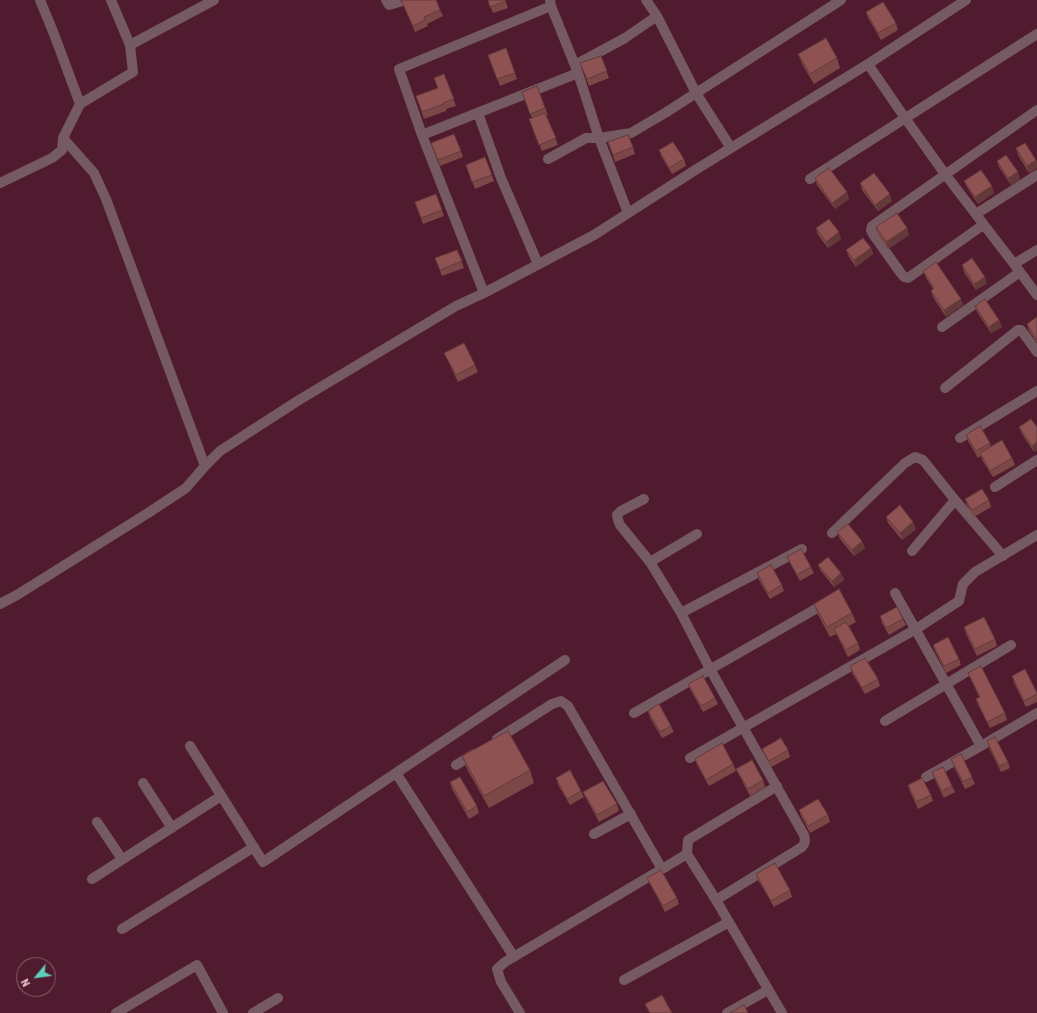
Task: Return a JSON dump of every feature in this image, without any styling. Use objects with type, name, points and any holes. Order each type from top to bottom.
[{"type":"street","points":[[40,0],[80,104]]},
{"type":"street","points":[[0,183],[52,158],[62,150],[63,138],[80,104],[133,72],[130,45],[111,0]]},
{"type":"street","points":[[130,45],[214,0]]},
{"type":"street","points":[[386,0],[388,5],[404,0]]},
{"type":"street","points":[[646,0],[657,16],[696,93],[731,148]]},
{"type":"street","points":[[548,159],[586,138],[598,138],[631,133],[841,0]]},
{"type":"street","points":[[0,604],[17,595],[186,488],[220,451],[299,400],[456,306],[484,293],[594,235],[731,148],[868,64],[966,0]]},
{"type":"street","points":[[484,293],[422,135],[399,69],[550,3],[577,69],[598,138],[628,213]]},
{"type":"street","points":[[422,135],[577,69],[657,16]]},
{"type":"street","points":[[810,179],[1037,34]]},
{"type":"street","points":[[868,64],[945,174],[1037,295]]},
{"type":"street","points":[[983,225],[908,278],[904,277],[900,272],[871,230],[872,226],[1037,110]]},
{"type":"street","points":[[478,112],[501,178],[538,264]]},
{"type":"street","points":[[63,138],[94,173],[106,199],[205,466]]},
{"type":"street","points":[[976,214],[1037,175]]},
{"type":"street","points":[[942,328],[1017,268],[1037,250]]},
{"type":"street","points":[[945,388],[1018,330],[1021,330],[1037,352]]},
{"type":"street","points":[[960,438],[1037,391]]},
{"type":"street","points":[[832,533],[905,463],[915,456],[923,460],[1003,556]]},
{"type":"street","points":[[995,487],[1037,460]]},
{"type":"street","points":[[644,498],[621,511],[617,515],[620,525],[650,562],[681,613],[710,669],[804,835],[805,840],[804,844],[798,850],[716,900]]},
{"type":"street","points":[[912,551],[955,500]]},
{"type":"street","points":[[650,562],[697,534]]},
{"type":"street","points":[[690,758],[916,629],[959,601],[963,584],[975,572],[1037,535]]},
{"type":"street","points":[[681,613],[802,549]]},
{"type":"street","points":[[895,593],[981,746]]},
{"type":"street","points":[[634,713],[830,600]]},
{"type":"street","points":[[885,721],[1011,645]]},
{"type":"street","points":[[190,746],[263,862],[565,660]]},
{"type":"street","points":[[456,766],[552,704],[561,700],[568,706],[662,869]]},
{"type":"street","points":[[926,777],[1037,713]]},
{"type":"street","points":[[396,773],[514,957]]},
{"type":"street","points":[[143,783],[172,828]]},
{"type":"street","points":[[776,786],[688,840],[687,854],[716,900],[782,1013]]},
{"type":"street","points":[[92,879],[221,796]]},
{"type":"street","points":[[594,834],[631,814]]},
{"type":"street","points":[[97,822],[122,859]]},
{"type":"street","points":[[122,929],[254,847]]},
{"type":"street","points":[[520,1013],[500,982],[497,970],[505,962],[687,854]]},
{"type":"street","points":[[624,980],[729,922]]},
{"type":"street","points":[[116,1013],[196,965],[223,1013]]},
{"type":"street","points":[[727,1013],[768,990]]},
{"type":"street","points":[[252,1013],[278,998]]},
{"type":"building","points":[[401,0],[436,0],[440,10],[424,17],[425,20],[413,26]]},
{"type":"building","points":[[488,0],[505,0],[506,1],[490,7]]},
{"type":"building","points":[[883,2],[896,23],[878,33],[866,12]]},
{"type":"building","points":[[826,38],[837,58],[810,74],[798,54]]},
{"type":"building","points":[[506,48],[515,73],[497,79],[488,55]]},
{"type":"building","points":[[601,56],[607,71],[587,79],[580,63]]},
{"type":"building","points":[[444,74],[454,99],[422,112],[416,96],[438,88],[434,78]]},
{"type":"building","points":[[537,86],[545,108],[530,114],[522,92]]},
{"type":"building","points":[[545,113],[556,138],[539,145],[529,119]]},
{"type":"building","points":[[454,134],[461,151],[438,160],[431,143]]},
{"type":"building","points":[[628,135],[633,147],[613,155],[608,142]]},
{"type":"building","points":[[673,142],[684,159],[669,168],[659,150]]},
{"type":"building","points":[[1025,143],[1036,160],[1027,166],[1016,148]]},
{"type":"building","points":[[1006,155],[1018,172],[1008,178],[997,161]]},
{"type":"building","points":[[485,157],[492,175],[472,182],[466,165]]},
{"type":"building","points":[[829,168],[847,192],[832,203],[815,178]]},
{"type":"building","points":[[981,170],[992,186],[975,197],[964,181]]},
{"type":"building","points":[[874,173],[890,194],[875,205],[860,183]]},
{"type":"building","points":[[436,194],[442,210],[421,218],[415,202]]},
{"type":"building","points":[[897,213],[907,228],[886,242],[876,227]]},
{"type":"building","points":[[829,219],[839,232],[826,242],[816,228]]},
{"type":"building","points":[[863,238],[871,248],[854,260],[846,250]]},
{"type":"building","points":[[457,250],[462,261],[440,270],[435,258]]},
{"type":"building","points":[[972,258],[985,277],[974,284],[962,265]]},
{"type":"building","points":[[936,262],[961,299],[944,310],[931,291],[934,288],[923,271]]},
{"type":"building","points":[[985,299],[999,320],[989,327],[975,306]]},
{"type":"building","points":[[1037,317],[1037,338],[1036,339],[1027,324]]},
{"type":"building","points":[[464,343],[475,365],[456,375],[444,353]]},
{"type":"building","points":[[1031,419],[1037,427],[1037,442],[1032,446],[1019,427]]},
{"type":"building","points":[[980,426],[990,443],[976,451],[966,435]]},
{"type":"building","points":[[1002,440],[1012,458],[990,471],[980,453]]},
{"type":"building","points":[[982,489],[989,500],[972,510],[965,499]]},
{"type":"building","points":[[900,505],[913,522],[900,533],[886,517]]},
{"type":"building","points":[[848,524],[862,541],[852,550],[837,532]]},
{"type":"building","points":[[801,549],[811,567],[797,575],[787,557]]},
{"type":"building","points":[[828,557],[841,573],[832,581],[818,565]]},
{"type":"building","points":[[771,565],[782,585],[768,593],[757,573]]},
{"type":"building","points":[[839,589],[852,613],[827,627],[814,604]]},
{"type":"building","points":[[897,607],[903,619],[886,628],[880,616]]},
{"type":"building","points":[[984,617],[995,639],[975,649],[964,627]]},
{"type":"building","points":[[846,622],[858,643],[846,650],[834,629]]},
{"type":"building","points":[[948,637],[959,659],[944,666],[933,645]]},
{"type":"building","points":[[865,658],[878,679],[862,688],[850,666]]},
{"type":"building","points":[[981,666],[1005,713],[987,722],[976,699],[980,697],[968,673]]},
{"type":"building","points":[[1025,669],[1037,694],[1024,701],[1012,676]]},
{"type":"building","points":[[703,676],[715,698],[701,706],[688,684]]},
{"type":"building","points":[[659,704],[671,726],[660,732],[648,711]]},
{"type":"building","points":[[508,731],[530,770],[484,796],[462,756]]},
{"type":"building","points":[[995,737],[1008,762],[999,766],[987,741]]},
{"type":"building","points":[[781,738],[788,750],[769,761],[762,749]]},
{"type":"building","points":[[722,743],[733,764],[706,780],[695,759]]},
{"type":"building","points":[[961,754],[972,777],[963,782],[951,759]]},
{"type":"building","points":[[752,760],[763,780],[748,789],[736,769]]},
{"type":"building","points":[[943,767],[952,786],[942,791],[932,772]]},
{"type":"building","points":[[570,770],[581,791],[567,799],[556,778]]},
{"type":"building","points":[[460,777],[477,806],[467,812],[450,782]]},
{"type":"building","points":[[922,778],[931,795],[916,802],[908,785]]},
{"type":"building","points":[[603,781],[617,804],[597,815],[583,792]]},
{"type":"building","points":[[818,799],[828,815],[808,826],[799,810]]},
{"type":"building","points":[[775,863],[790,890],[771,901],[756,874]]},
{"type":"building","points":[[661,870],[677,898],[663,906],[647,878]]},
{"type":"building","points":[[662,995],[672,1013],[650,1013],[645,1004]]},
{"type":"building","points":[[744,1005],[748,1013],[730,1013]]}]
